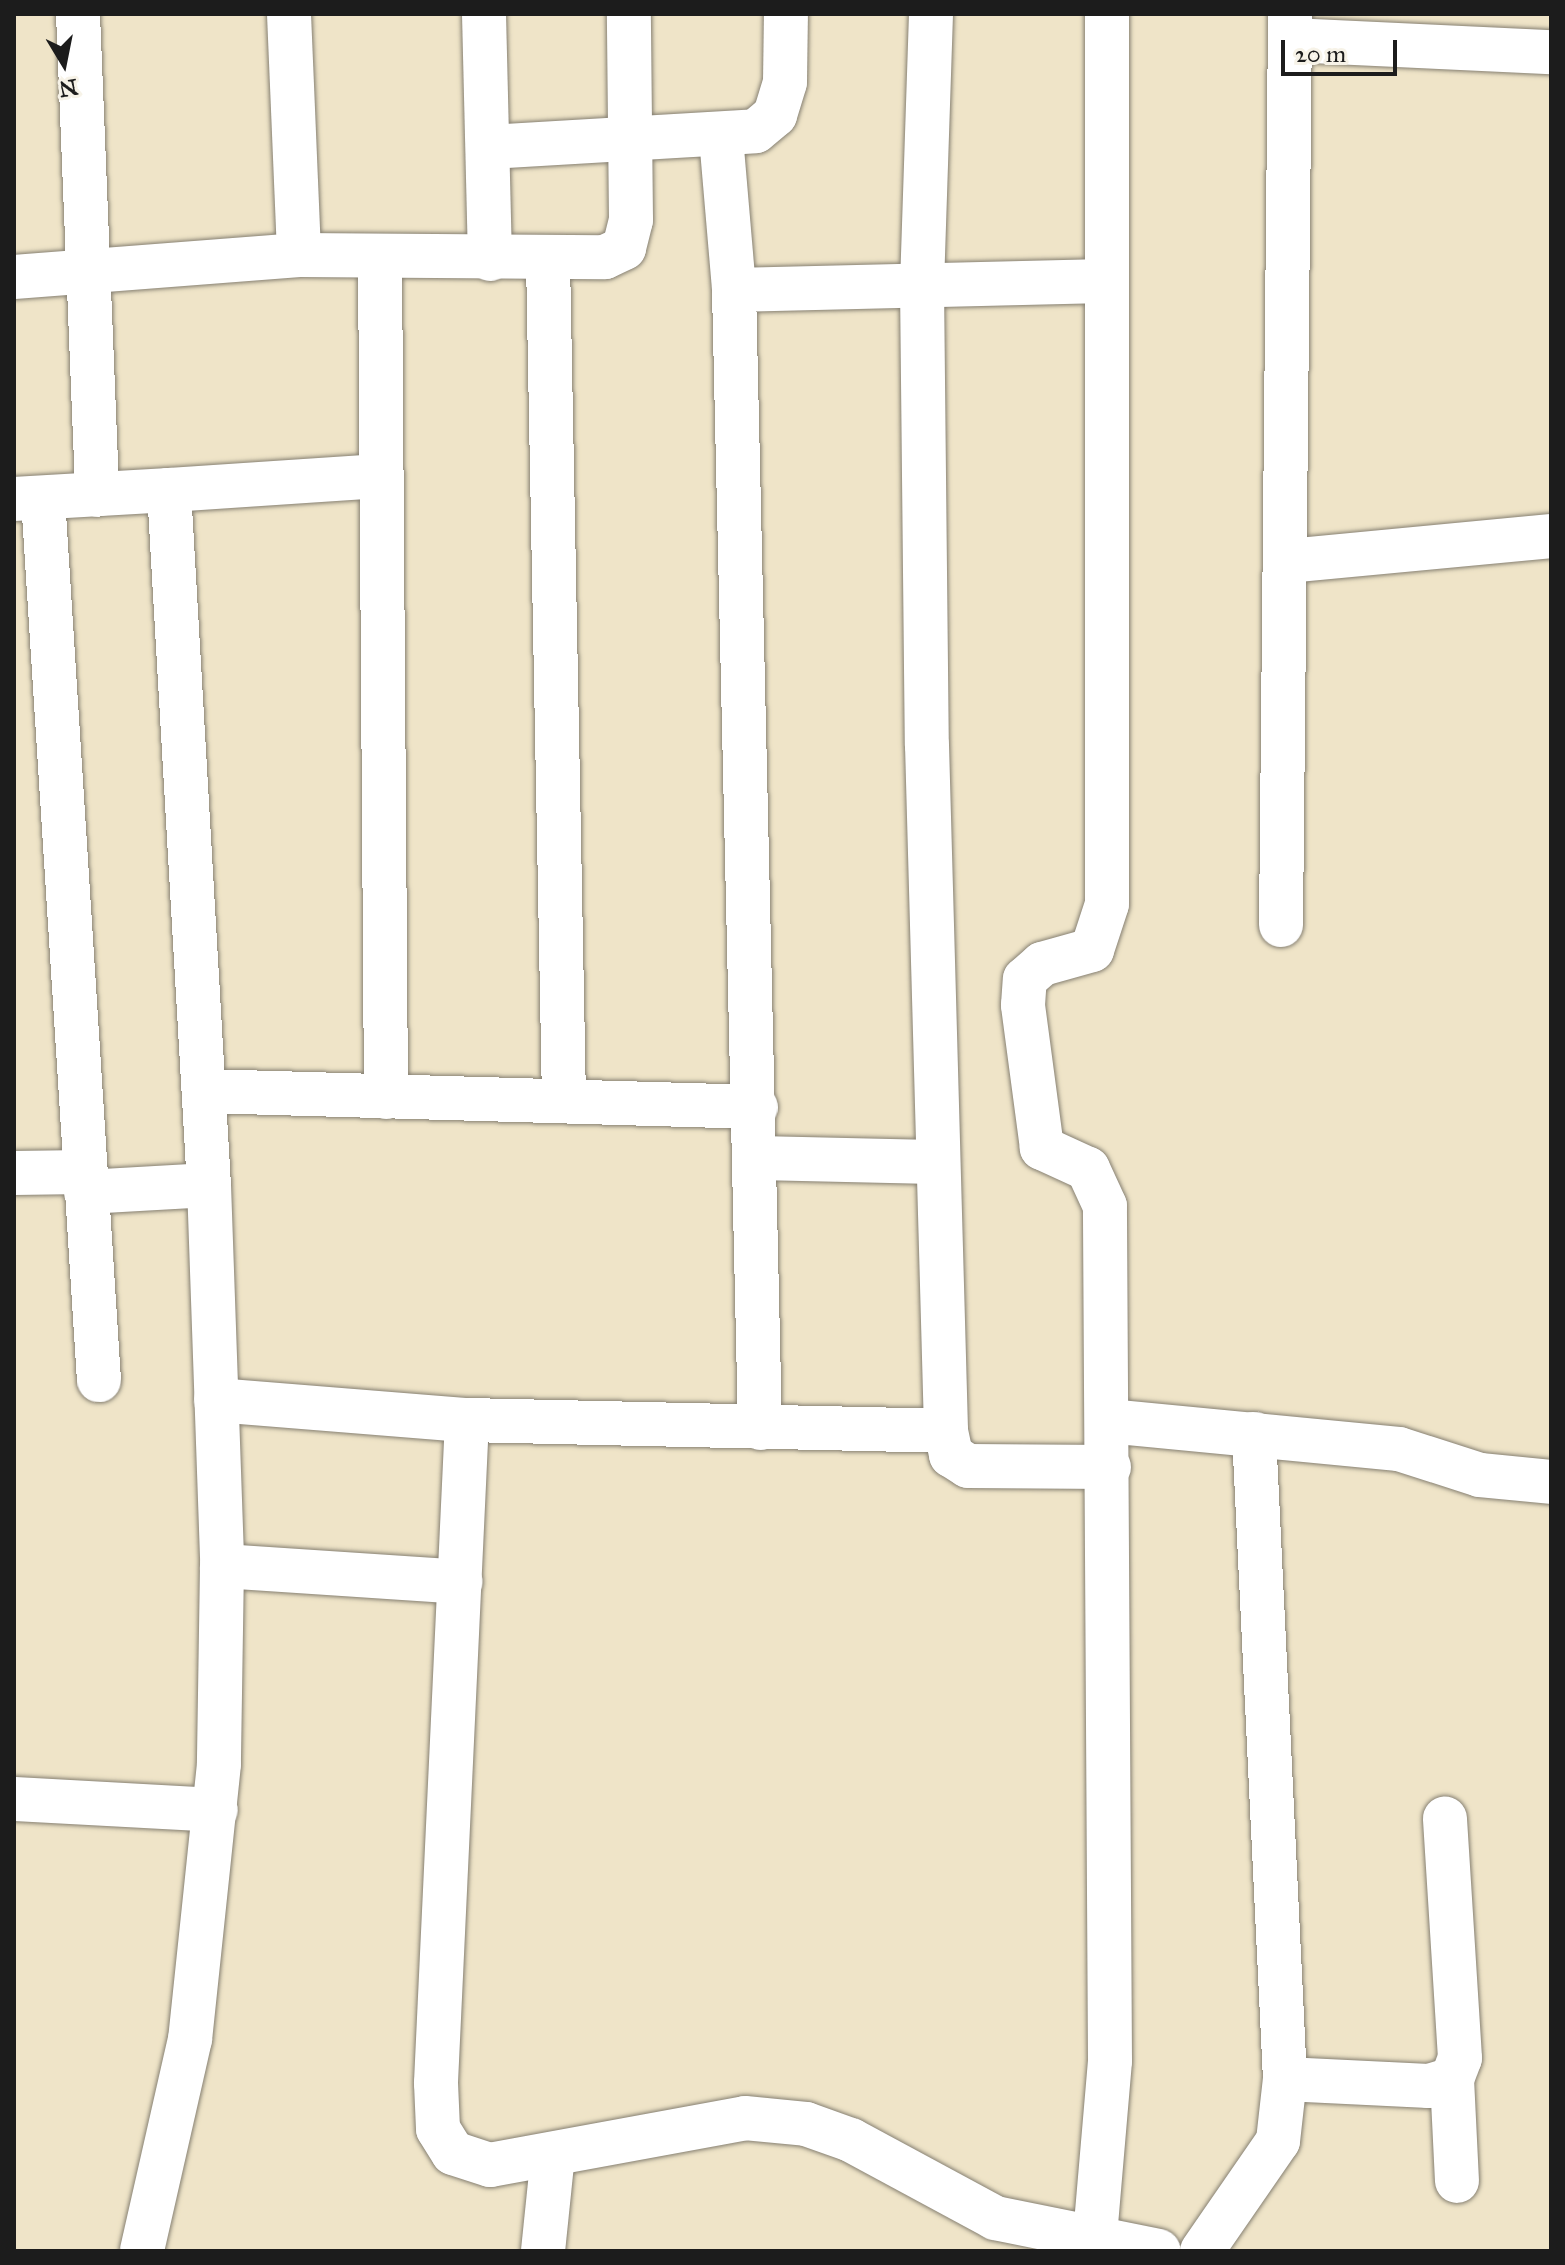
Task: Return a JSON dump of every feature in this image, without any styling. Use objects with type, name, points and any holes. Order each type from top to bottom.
[{"type":"street","points":[[78,14],[97,495]]},
{"type":"street","points":[[289,14],[299,255]]},
{"type":"street","points":[[484,14],[490,259]]},
{"type":"street","points":[[14,277],[299,255],[548,260],[624,248],[631,220],[629,14]]},
{"type":"street","points":[[489,147],[629,144],[721,137],[756,131],[775,115],[785,82],[786,14]]},
{"type":"street","points":[[931,14],[922,285],[934,1162],[946,1431],[951,1455],[968,1466],[1109,1467]]},
{"type":"street","points":[[1095,2236],[1110,2061],[1109,1467],[1105,1206],[1088,1169],[1042,1148],[1023,1005],[1025,979],[1042,964],[1092,950],[1107,904],[1104,281],[1107,14]]},
{"type":"street","points":[[1281,925],[1291,27],[1551,52]]},
{"type":"street","points":[[721,137],[734,290],[758,1158],[760,1428]]},
{"type":"street","points":[[380,257],[386,1097]]},
{"type":"street","points":[[548,260],[564,1101]]},
{"type":"street","points":[[734,290],[1104,281]]},
{"type":"street","points":[[99,1380],[86,1182],[29,498],[381,476]]},
{"type":"street","points":[[142,2251],[190,2039],[216,1810],[222,1566],[205,1091],[169,490]]},
{"type":"street","points":[[1287,561],[1551,536]]},
{"type":"street","points":[[205,1091],[756,1107]]},
{"type":"street","points":[[758,1158],[934,1162]]},
{"type":"street","points":[[14,1173],[86,1182],[209,1185]]},
{"type":"street","points":[[216,1400],[467,1420],[946,1431]]},
{"type":"street","points":[[467,1420],[438,2129],[453,2153],[490,2165],[745,2118],[806,2124],[851,2140],[994,2234],[1095,2236],[1159,2251]]},
{"type":"street","points":[[1108,1421],[1399,1449],[1480,1475],[1551,1482]]},
{"type":"street","points":[[1202,2251],[1278,2141],[1285,2079],[1254,1434]]},
{"type":"street","points":[[222,1566],[460,1582]]},
{"type":"street","points":[[14,1799],[216,1810]]},
{"type":"street","points":[[1445,1818],[1460,2058],[1452,2079],[1457,2181]]},
{"type":"street","points":[[1285,2079],[1429,2086],[1452,2079]]},
{"type":"street","points":[[543,2251],[553,2155]]}]
